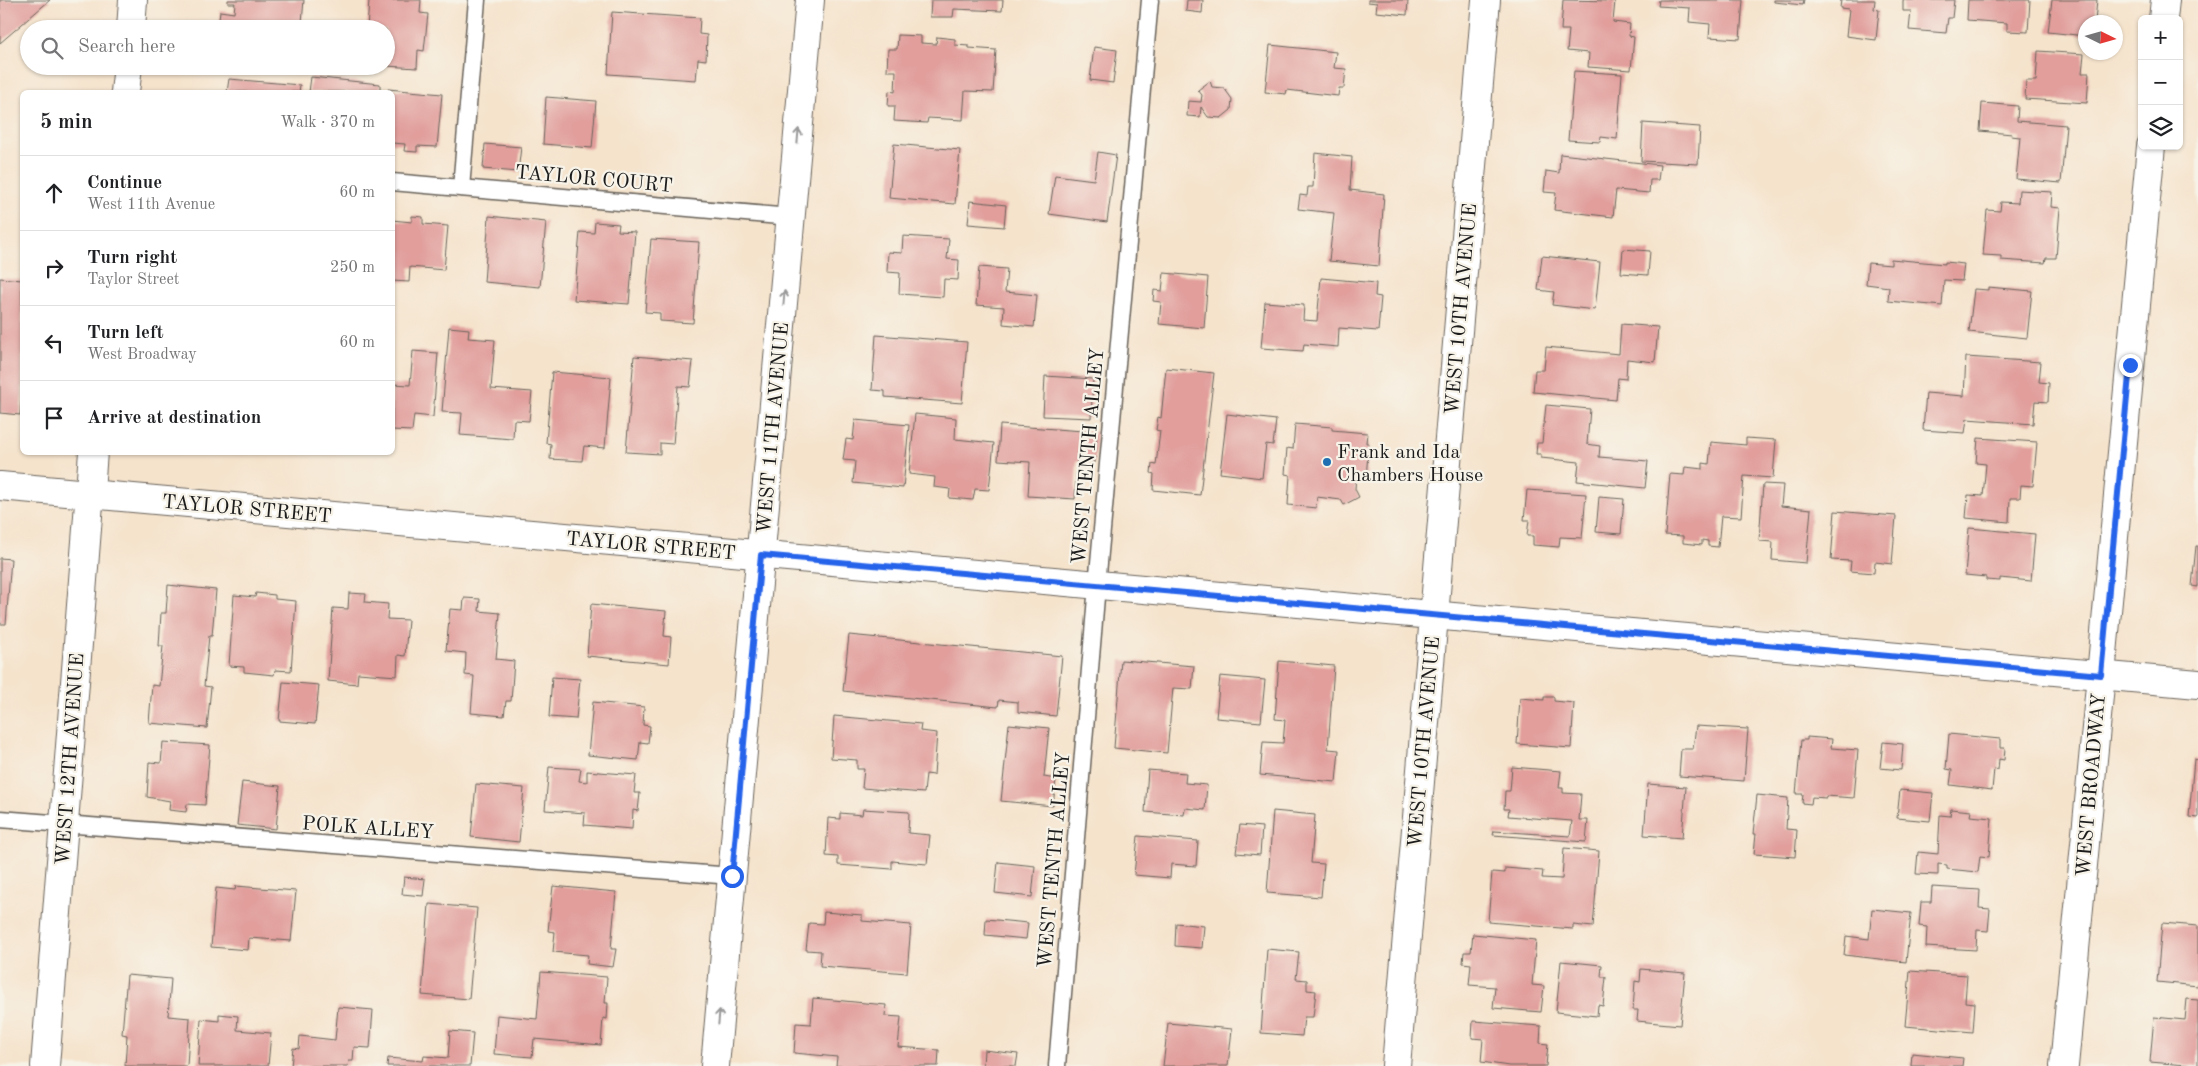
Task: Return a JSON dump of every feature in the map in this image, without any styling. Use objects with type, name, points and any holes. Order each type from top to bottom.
[{"type":"street","points":[[132,20],[134,0]]},
{"type":"street","name":"WEST 11TH AVENUE","points":[[715,1066],[810,0]]},
{"type":"street","name":"WEST 10TH AVENUE","points":[[1396,1066],[1486,0]]},
{"type":"street","points":[[2163,15],[2165,0]]},
{"type":"street","points":[[125,90],[127,75]]},
{"type":"street","name":"WEST BROADWAY","points":[[2064,1066],[2151,150]]},
{"type":"street","name":"WEST 12TH AVENUE","points":[[45,1066],[93,455]]},
{"type":"street","name":"TAYLOR STREET","points":[[0,486],[2198,684]]},
{"type":"lane","points":[[461,188],[477,0]]},
{"type":"lane","name":"WEST TENTH ALLEY","points":[[1057,1066],[1097,585],[1150,0]]},
{"type":"lane","name":"TAYLOR COURT","points":[[395,182],[791,217]]},
{"type":"lane","name":"POLK ALLEY","points":[[0,819],[732,876]]},
{"type":"building","points":[[0,0],[50,0],[27,20],[20,20],[20,26],[0,43]]},
{"type":"building","points":[[228,0],[304,0],[302,20],[219,20],[220,11],[234,13],[235,3],[228,3]]},
{"type":"building","points":[[369,0],[421,0],[420,13],[428,14],[424,51],[418,50],[417,68],[395,67],[395,20],[368,20]]},
{"type":"building","points":[[931,0],[1003,0],[1002,11],[954,9],[953,17],[930,17]]},
{"type":"building","points":[[1187,0],[1203,0],[1202,13],[1186,11]]},
{"type":"building","points":[[1368,0],[1408,0],[1407,15],[1376,12],[1377,3],[1368,2]]},
{"type":"building","points":[[1563,0],[1615,1],[1613,22],[1630,24],[1629,36],[1634,37],[1631,70],[1588,67],[1589,53],[1567,51],[1569,30],[1561,30]]},
{"type":"building","points":[[1659,0],[1743,0],[1740,39],[1709,37],[1710,24],[1689,22],[1690,8],[1658,6]]},
{"type":"building","points":[[1774,0],[1804,0],[1803,5],[1774,2]]},
{"type":"building","points":[[1841,0],[1875,0],[1874,9],[1879,10],[1876,40],[1846,36],[1849,9],[1840,8]]},
{"type":"building","points":[[1903,0],[1954,0],[1952,18],[1948,18],[1946,33],[1909,30],[1911,11],[1903,11]]},
{"type":"building","points":[[1968,0],[2030,0],[2028,32],[2007,31],[2007,23],[1967,20]]},
{"type":"building","points":[[2052,0],[2097,0],[2096,15],[2078,15],[2078,35],[2048,32]]},
{"type":"building","points":[[612,12],[700,18],[699,34],[707,35],[706,60],[698,59],[696,80],[608,74]]},
{"type":"building","points":[[898,35],[921,36],[921,43],[936,44],[937,37],[955,39],[955,45],[996,50],[993,92],[965,91],[963,120],[928,118],[927,123],[894,121],[895,106],[888,106],[889,91],[895,92],[896,71],[887,71],[888,49],[897,49]]},
{"type":"building","points":[[1270,45],[1336,52],[1334,68],[1346,69],[1344,88],[1339,88],[1338,96],[1287,90],[1286,94],[1265,92]]},
{"type":"building","points":[[1094,47],[1117,50],[1113,83],[1090,80]]},
{"type":"building","points":[[2038,51],[2078,54],[2078,60],[2083,60],[2082,73],[2089,73],[2087,103],[2025,99],[2026,81],[2036,81]]},
{"type":"building","points":[[1574,71],[1622,74],[1617,139],[1601,137],[1600,142],[1568,140]]},
{"type":"building","points":[[311,77],[380,84],[380,90],[309,90]]},
{"type":"building","points":[[229,79],[300,85],[299,90],[227,90]]},
{"type":"building","points":[[1210,81],[1212,87],[1224,88],[1232,99],[1231,110],[1221,118],[1208,117],[1201,107],[1200,117],[1187,116],[1188,101],[1201,102],[1202,95],[1198,90]]},
{"type":"building","points":[[388,89],[442,94],[437,147],[417,146],[417,152],[404,151],[405,144],[395,143],[395,90]]},
{"type":"building","points":[[546,97],[596,101],[592,148],[543,144]]},
{"type":"building","points":[[1982,103],[2018,106],[2017,121],[2066,125],[2061,183],[2016,179],[2020,137],[2011,136],[2012,134],[1980,131]]},
{"type":"building","points":[[1643,123],[1700,127],[1698,164],[1641,161]]},
{"type":"building","points":[[485,144],[521,147],[518,172],[483,169]]},
{"type":"building","points":[[894,144],[960,150],[955,204],[889,198]]},
{"type":"building","points":[[1098,152],[1116,155],[1107,222],[1049,214],[1055,175],[1094,180]]},
{"type":"building","points":[[1315,153],[1352,157],[1350,190],[1384,194],[1379,266],[1329,261],[1334,213],[1298,209],[1300,195],[1307,196],[1308,187],[1313,187]]},
{"type":"building","points":[[1560,154],[1660,165],[1658,180],[1650,180],[1649,193],[1616,190],[1613,217],[1554,210],[1556,193],[1544,192],[1546,171],[1559,173]]},
{"type":"building","points":[[2019,190],[2052,192],[2051,207],[2060,208],[2056,258],[2046,258],[2045,263],[2001,260],[2001,256],[1983,255],[1987,210],[2000,211],[2001,202],[2018,203]]},
{"type":"building","points":[[970,201],[1006,205],[1004,227],[968,224]]},
{"type":"building","points":[[412,216],[423,217],[423,224],[448,226],[444,270],[410,267],[409,282],[395,281],[395,220],[412,222]]},
{"type":"building","points":[[489,216],[546,222],[540,287],[484,282]]},
{"type":"building","points":[[595,222],[619,224],[618,231],[635,232],[629,304],[574,300],[580,232],[594,233]]},
{"type":"building","points":[[903,236],[949,239],[947,259],[959,260],[958,280],[944,279],[943,297],[899,294],[900,273],[887,272],[888,252],[902,253]]},
{"type":"building","points":[[651,239],[699,242],[693,323],[660,321],[660,313],[645,312]]},
{"type":"building","points":[[1623,249],[1650,251],[1648,275],[1621,273]]},
{"type":"building","points":[[1542,256],[1600,262],[1595,310],[1552,305],[1554,292],[1538,290]]},
{"type":"building","points":[[1891,259],[1964,264],[1962,281],[1944,280],[1942,306],[1888,301],[1889,287],[1866,284],[1868,263],[1891,265]]},
{"type":"building","points":[[979,267],[1007,269],[1005,292],[1037,295],[1034,327],[1003,324],[1004,307],[976,305]]},
{"type":"building","points":[[1164,273],[1208,277],[1204,328],[1159,324],[1161,302],[1153,301],[1154,290],[1162,291]]},
{"type":"building","points":[[0,278],[20,280],[20,415],[0,413]]},
{"type":"building","points":[[1321,278],[1376,283],[1375,296],[1381,297],[1378,331],[1339,328],[1338,347],[1304,344],[1303,351],[1261,348],[1265,302],[1304,305],[1303,320],[1317,321]]},
{"type":"building","points":[[1988,287],[2032,291],[2027,338],[1969,332],[1974,289],[1988,290]]},
{"type":"building","points":[[1621,324],[1658,327],[1655,362],[1627,359],[1626,379],[1618,378],[1616,400],[1533,392],[1535,370],[1544,370],[1546,347],[1619,354]]},
{"type":"building","points":[[449,327],[469,329],[468,338],[495,340],[491,389],[532,392],[529,421],[514,420],[513,439],[460,435],[462,413],[442,412]]},
{"type":"building","points":[[876,335],[967,342],[962,403],[885,397],[885,391],[872,390]]},
{"type":"building","points":[[413,351],[438,353],[433,417],[414,415],[412,431],[395,430],[395,384],[410,385]]},
{"type":"building","points":[[634,356],[693,361],[690,387],[678,386],[673,444],[660,443],[660,454],[626,452]]},
{"type":"building","points":[[1966,357],[2041,362],[2039,382],[2049,383],[2048,402],[2035,401],[2033,424],[1967,419],[1965,433],[1923,430],[1926,393],[1964,396]]},
{"type":"building","points":[[1166,368],[1214,373],[1200,495],[1153,490],[1154,474],[1151,473],[1152,464],[1156,465],[1160,431],[1156,430],[1158,417],[1161,418]]},
{"type":"building","points":[[552,372],[611,377],[605,448],[584,446],[582,461],[550,459],[551,444],[546,443]]},
{"type":"building","points":[[1045,376],[1093,379],[1091,418],[1043,416]]},
{"type":"building","points":[[1546,405],[1590,409],[1587,444],[1600,446],[1599,457],[1648,461],[1645,488],[1577,481],[1579,462],[1541,458],[1541,454],[1536,454],[1537,443],[1542,443]]},
{"type":"building","points":[[915,414],[956,418],[955,439],[994,443],[989,490],[975,489],[973,500],[949,498],[950,489],[934,487],[935,477],[909,474]]},
{"type":"building","points":[[1227,414],[1276,420],[1273,445],[1266,444],[1262,478],[1220,473]]},
{"type":"building","points":[[855,420],[909,425],[903,488],[853,483],[855,461],[843,460],[846,439],[853,440]]},
{"type":"building","name":"Frank and Ida Chambers House","points":[[1295,424],[1332,427],[1332,430],[1367,433],[1366,443],[1369,443],[1366,477],[1356,476],[1355,489],[1359,497],[1344,505],[1341,500],[1317,497],[1316,508],[1288,505],[1290,475],[1285,474],[1287,448],[1293,449]]},
{"type":"building","points":[[1000,425],[1097,432],[1095,462],[1077,461],[1075,499],[1028,496],[1030,462],[998,460]]},
{"type":"building","points":[[1746,438],[1776,440],[1773,478],[1744,476],[1741,517],[1721,516],[1718,547],[1708,546],[1708,541],[1702,540],[1702,545],[1683,543],[1683,536],[1665,535],[1670,474],[1684,475],[1685,467],[1703,469],[1703,463],[1709,464],[1711,442],[1746,445]]},
{"type":"building","points":[[1978,438],[2037,442],[2033,486],[2021,485],[2020,498],[2010,498],[2009,522],[1966,518],[1968,495],[1983,496],[1986,464],[1976,463]]},
{"type":"building","points":[[1763,484],[1783,485],[1781,506],[1811,509],[1806,563],[1772,560],[1773,542],[1759,541]]},
{"type":"building","points":[[1527,490],[1586,494],[1582,538],[1560,537],[1559,547],[1533,545],[1533,536],[1527,536],[1529,520],[1524,520]]},
{"type":"building","points":[[1599,497],[1624,499],[1621,534],[1596,532]]},
{"type":"building","points":[[1835,511],[1896,516],[1892,564],[1875,562],[1874,573],[1850,571],[1851,561],[1831,560]]},
{"type":"building","points":[[1969,528],[2035,534],[2031,581],[2000,578],[2000,581],[1986,580],[1986,577],[1965,575]]},
{"type":"building","points":[[2196,546],[2198,546],[2198,587],[2192,586]]},
{"type":"building","points":[[0,558],[11,559],[6,624],[0,624]]},
{"type":"building","points":[[168,585],[216,590],[212,636],[209,636],[204,686],[211,687],[207,728],[149,723],[152,685],[159,686],[163,646],[159,646],[161,613],[166,613]]},
{"type":"building","points":[[256,593],[275,595],[275,599],[296,601],[291,671],[275,670],[274,675],[244,672],[244,667],[229,666],[234,595],[255,597]]},
{"type":"building","points":[[349,593],[366,594],[365,602],[388,604],[387,619],[408,620],[405,656],[398,655],[397,676],[358,673],[357,684],[328,681],[333,608],[348,609]]},
{"type":"building","points":[[464,598],[480,599],[479,611],[500,613],[496,659],[514,661],[511,701],[506,701],[504,716],[471,713],[474,676],[465,675],[466,653],[446,651],[450,609],[463,610]]},
{"type":"building","points":[[591,604],[666,611],[664,636],[671,637],[669,664],[587,656]]},
{"type":"building","points":[[849,635],[1062,656],[1056,716],[1018,712],[1018,702],[999,700],[998,707],[843,691]]},
{"type":"building","points":[[1121,660],[1194,666],[1192,689],[1173,688],[1167,753],[1114,748]]},
{"type":"building","points":[[1279,661],[1334,666],[1328,749],[1339,750],[1336,782],[1260,775],[1263,742],[1283,743],[1285,720],[1275,719]]},
{"type":"building","points":[[1220,676],[1265,680],[1261,722],[1216,718]]},
{"type":"building","points":[[552,677],[580,679],[576,719],[549,717]]},
{"type":"building","points":[[283,682],[319,685],[315,724],[279,721]]},
{"type":"building","points":[[1544,697],[1554,697],[1554,701],[1574,703],[1571,748],[1517,744],[1520,698],[1544,700]]},
{"type":"building","points":[[593,702],[644,707],[643,725],[650,726],[648,743],[640,742],[638,760],[588,755]]},
{"type":"building","points":[[834,716],[921,724],[920,731],[937,733],[934,775],[926,774],[924,793],[862,788],[864,769],[857,769],[857,760],[831,758]]},
{"type":"building","points":[[1009,724],[1049,728],[1044,777],[1056,779],[1053,806],[1001,801]]},
{"type":"building","points":[[1696,726],[1748,729],[1744,781],[1679,776],[1681,749],[1693,749]]},
{"type":"building","points":[[1949,734],[2000,739],[2000,748],[2005,748],[2004,760],[1999,759],[1998,770],[1994,769],[1992,790],[1950,785],[1952,770],[1946,769]]},
{"type":"building","points":[[1807,737],[1832,739],[1831,748],[1858,750],[1854,798],[1812,797],[1811,804],[1802,803],[1803,794],[1796,794],[1801,740],[1807,740]]},
{"type":"building","points":[[163,742],[210,745],[205,805],[187,804],[186,812],[169,810],[170,801],[147,797],[149,762],[161,763]]},
{"type":"building","points":[[1883,742],[1903,744],[1901,770],[1880,768]]},
{"type":"building","points":[[2194,759],[2198,760],[2198,818],[2189,817]]},
{"type":"building","points":[[549,767],[581,769],[579,781],[587,782],[587,771],[636,775],[634,793],[640,793],[638,811],[633,810],[632,829],[584,825],[585,813],[545,810]]},
{"type":"building","points":[[1512,767],[1561,771],[1559,788],[1563,788],[1563,793],[1581,794],[1579,820],[1588,820],[1586,842],[1493,835],[1494,831],[1570,836],[1572,821],[1508,816],[1509,809],[1504,809],[1505,791],[1510,791]]},
{"type":"building","points":[[1148,770],[1186,773],[1185,783],[1207,785],[1205,810],[1185,808],[1184,815],[1145,812]]},
{"type":"building","points":[[242,782],[280,786],[276,829],[237,825]]},
{"type":"building","points":[[476,784],[524,788],[519,842],[471,837]]},
{"type":"building","points":[[1648,784],[1686,787],[1682,838],[1644,835]]},
{"type":"building","points":[[1900,790],[1933,793],[1930,821],[1897,818]]},
{"type":"building","points":[[1757,795],[1788,798],[1786,829],[1797,830],[1795,857],[1754,854],[1756,834],[1753,834]]},
{"type":"building","points":[[863,809],[909,812],[908,833],[930,835],[927,864],[892,861],[892,869],[838,865],[838,857],[826,856],[828,818],[840,819],[840,813],[862,815]]},
{"type":"building","points":[[1951,809],[1971,811],[1970,816],[1992,818],[1989,857],[1980,856],[1978,872],[1947,869],[1947,865],[1938,864],[1938,875],[1916,874],[1918,852],[1938,854],[1940,815],[1950,816]]},
{"type":"building","points":[[1273,811],[1315,815],[1311,863],[1324,864],[1321,897],[1267,893]]},
{"type":"building","points":[[1240,825],[1262,827],[1260,855],[1236,853]]},
{"type":"building","points":[[1138,836],[1198,841],[1196,866],[1171,864],[1170,878],[1134,875]]},
{"type":"building","points":[[1564,848],[1599,851],[1593,927],[1573,925],[1573,929],[1488,922],[1492,872],[1505,873],[1505,868],[1543,871],[1542,878],[1562,879]]},
{"type":"building","points":[[998,862],[1035,866],[1032,897],[995,893]]},
{"type":"building","points":[[404,877],[425,879],[423,896],[402,894]]},
{"type":"building","points":[[236,886],[296,891],[291,941],[249,938],[248,950],[211,947],[216,888],[235,890]]},
{"type":"building","points":[[553,886],[616,892],[611,949],[616,949],[613,967],[587,964],[588,955],[553,952],[555,932],[548,931]]},
{"type":"building","points":[[1932,887],[1980,890],[1979,908],[1990,909],[1988,931],[1977,930],[1976,950],[1926,947],[1927,927],[1919,926],[1921,902],[1931,902]]},
{"type":"building","points":[[429,904],[477,908],[469,999],[422,995]]},
{"type":"building","points":[[1872,909],[1911,913],[1906,962],[1844,955],[1846,936],[1869,939]]},
{"type":"building","points":[[824,912],[862,915],[862,921],[911,925],[907,973],[820,966],[821,951],[806,950],[809,923],[823,924]]},
{"type":"building","points":[[986,919],[1028,923],[1026,939],[985,935]]},
{"type":"building","points":[[1176,923],[1204,926],[1202,948],[1175,946]]},
{"type":"building","points":[[2162,923],[2198,926],[2198,986],[2157,982]]},
{"type":"building","points":[[1473,934],[1536,940],[1532,985],[1544,986],[1541,1012],[1493,1008],[1495,987],[1469,985],[1471,964],[1463,963],[1464,952],[1471,952]]},
{"type":"building","points":[[1267,949],[1299,952],[1296,979],[1307,980],[1307,990],[1316,991],[1313,1017],[1304,1017],[1302,1036],[1261,1033]]},
{"type":"building","points":[[1561,961],[1602,965],[1601,977],[1606,977],[1603,1006],[1598,1005],[1597,1016],[1556,1012]]},
{"type":"building","points":[[1641,969],[1685,973],[1680,1025],[1637,1021],[1638,1010],[1633,1010],[1635,981],[1640,982]]},
{"type":"building","points":[[1910,971],[1967,975],[1965,1002],[1975,1003],[1973,1032],[1905,1026]]},
{"type":"building","points":[[541,972],[607,977],[605,1003],[608,1003],[607,1019],[603,1018],[601,1045],[534,1039],[532,1057],[494,1054],[497,1015],[537,1019]]},
{"type":"building","points":[[127,975],[171,979],[168,1016],[190,1018],[187,1066],[125,1066],[127,1035],[122,1034]]},
{"type":"building","points":[[813,998],[886,1005],[885,1016],[901,1017],[898,1047],[939,1050],[938,1066],[836,1066],[837,1057],[794,1053],[796,1023],[811,1024]]},
{"type":"building","points":[[2187,999],[2198,1000],[2198,1066],[2150,1062],[2154,1017],[2185,1020]]},
{"type":"building","points":[[338,1007],[373,1010],[370,1048],[354,1047],[353,1061],[349,1061],[348,1066],[291,1066],[293,1048],[299,1049],[300,1036],[335,1040]]},
{"type":"building","points":[[219,1014],[238,1016],[237,1030],[271,1033],[268,1066],[198,1066],[201,1019],[219,1021]]},
{"type":"building","points":[[1473,1021],[1541,1026],[1540,1043],[1548,1044],[1546,1066],[1509,1066],[1481,1062],[1483,1039],[1472,1038]]},
{"type":"building","points":[[1168,1023],[1232,1029],[1228,1066],[1163,1066]]},
{"type":"building","points":[[450,1031],[473,1033],[470,1066],[387,1066],[388,1058],[423,1061],[424,1056],[448,1058]]},
{"type":"building","points":[[984,1050],[1018,1054],[1016,1066],[983,1066]]},
{"type":"building","points":[[1912,1053],[1963,1058],[1962,1066],[1911,1066]]},
{"type":"place","name":"Frank and Ida Chambers House","points":[[1327,462]]},
{"type":"route","points":[[732,876],[761,555],[2101,675],[2130,365]]}]
